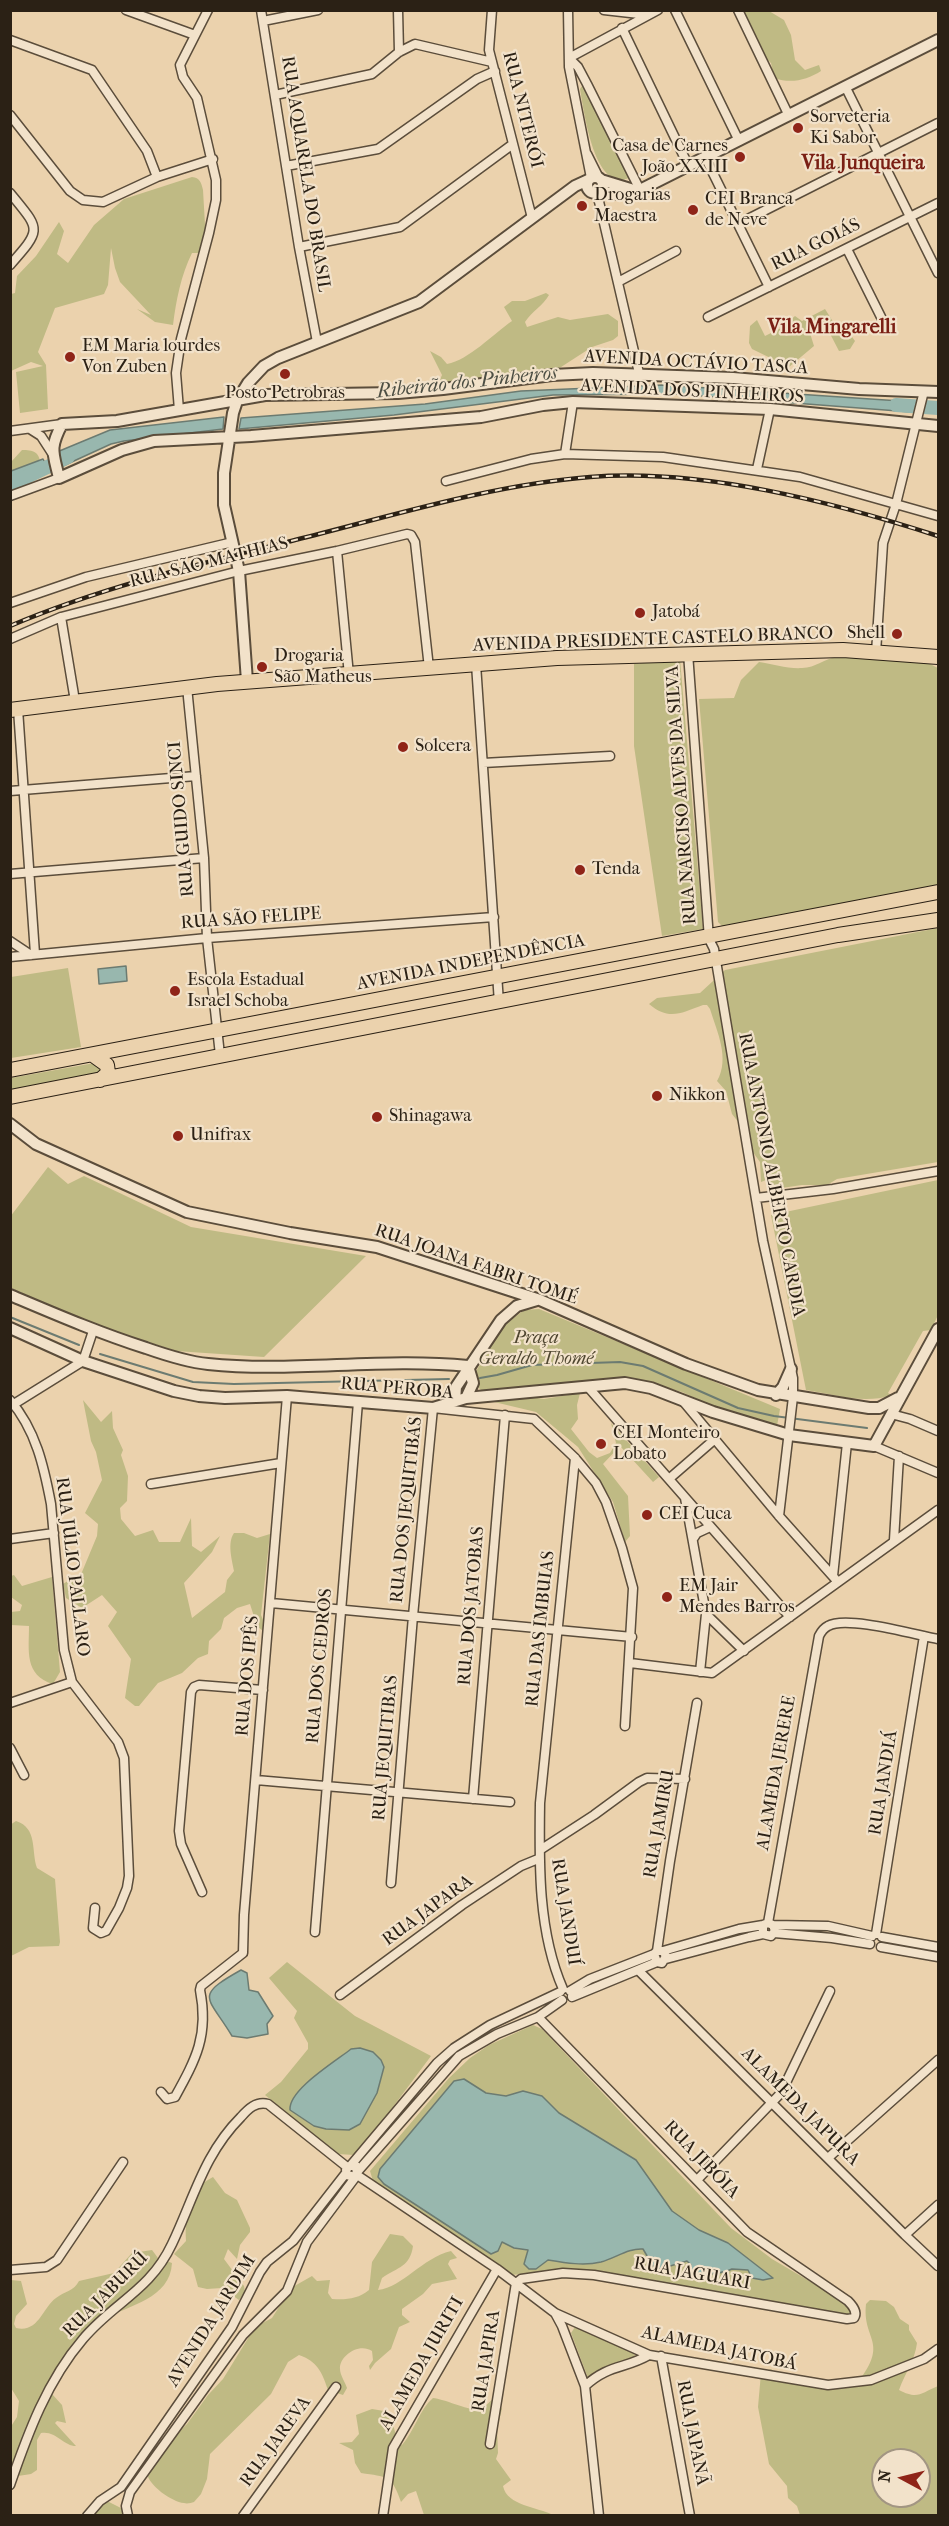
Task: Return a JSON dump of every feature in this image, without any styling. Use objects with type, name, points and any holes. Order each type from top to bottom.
[{"type":"main road","name":"AVENIDA PRESIDENTE CASTELO BRANCO","points":[[14,710],[248,681],[557,658],[843,650],[939,657]]},
{"type":"main road","name":"AVENIDA INDEPENDÊNCIA","points":[[10,1070],[939,892]]},
{"type":"main road","points":[[10,1097],[838,935],[939,920]]},
{"type":"main road","points":[[121,1050],[116,1066],[124,1076]]},
{"type":"main road","points":[[93,1055],[107,1065],[108,1073],[100,1080]]},
{"type":"street","points":[[126,10],[195,35]]},
{"type":"street","points":[[179,410],[176,373],[181,339],[216,200],[213,159],[197,98],[183,77],[180,65],[208,10]]},
{"type":"street","name":"RUA AQUARELA DO BRASIL","points":[[261,10],[298,247],[317,342]]},
{"type":"street","points":[[263,21],[318,10]]},
{"type":"street","points":[[398,10],[399,52]]},
{"type":"street","name":"RUA NITERÓI","points":[[492,10],[488,40],[532,218]]},
{"type":"street","points":[[568,10],[572,79],[587,154],[595,179],[602,188],[594,192]]},
{"type":"street","points":[[604,10],[649,13]]},
{"type":"street","points":[[569,58],[658,10]]},
{"type":"street","points":[[675,10],[739,141]]},
{"type":"street","points":[[738,10],[789,117]]},
{"type":"street","points":[[622,28],[689,167]]},
{"type":"street","points":[[10,40],[92,70],[147,151],[157,177]]},
{"type":"street","points":[[565,195],[580,190],[621,194],[639,190],[706,159],[939,40]]},
{"type":"street","points":[[275,95],[372,74],[399,52],[415,44],[493,66]]},
{"type":"street","points":[[569,58],[578,67],[639,190]]},
{"type":"street","points":[[286,166],[378,149],[493,66]]},
{"type":"street","points":[[572,79],[576,78],[587,84]]},
{"type":"street","points":[[846,88],[939,273]]},
{"type":"street","points":[[10,116],[70,191],[82,200],[103,202],[157,177],[213,159]]},
{"type":"street","points":[[738,224],[939,123]]},
{"type":"street","points":[[298,247],[400,227],[513,144]]},
{"type":"street","points":[[706,159],[769,287]]},
{"type":"street","points":[[248,681],[238,571],[224,505],[224,473],[233,413],[237,401],[248,384],[264,366],[278,357],[419,302],[575,186],[595,179],[639,190]]},
{"type":"street","points":[[594,192],[639,373]]},
{"type":"street","points":[[10,193],[34,222],[35,230],[34,238],[10,265]]},
{"type":"street","name":"RUA GOIÁS","points":[[708,317],[939,203]]},
{"type":"street","points":[[847,249],[883,321]]},
{"type":"street","points":[[618,282],[676,251]]},
{"type":"street","name":"AVENIDA OCTÁVIO TASCA","points":[[62,424],[117,421],[265,395],[398,393],[552,375],[639,373],[733,378],[859,389],[939,392]]},
{"type":"street","points":[[876,653],[883,543],[896,504],[924,391]]},
{"type":"street","points":[[565,454],[573,402]]},
{"type":"street","name":"AVENIDA DOS PINHEIROS","points":[[58,473],[138,445],[165,440],[230,433],[470,418],[573,402],[770,409],[939,426]]},
{"type":"street","points":[[757,470],[770,409]]},
{"type":"street","points":[[10,430],[62,424]]},
{"type":"street","points":[[52,453],[54,438],[62,424]]},
{"type":"street","points":[[10,496],[58,473],[52,453],[41,436],[30,429]]},
{"type":"street","points":[[446,481],[531,459],[565,454],[663,457],[800,477],[939,516]]},
{"type":"street","name":"RUA SÃO MATHIAS","points":[[10,639],[62,617],[238,571],[337,551],[401,534],[411,535],[415,542],[429,668]]},
{"type":"street","points":[[10,603],[86,577],[233,542]]},
{"type":"street","points":[[337,551],[349,675]]},
{"type":"street","points":[[62,617],[75,701]]},
{"type":"street","name":"RUA NARCISO ALVES DA SILVA","points":[[688,653],[709,935],[715,960]]},
{"type":"street","points":[[476,664],[499,1003]]},
{"type":"street","name":"RUA GUIDO SINCI","points":[[187,687],[204,858],[207,938],[220,1055]]},
{"type":"street","points":[[14,710],[25,790],[33,954]]},
{"type":"street","points":[[483,763],[610,756]]},
{"type":"street","points":[[10,791],[196,776]]},
{"type":"street","points":[[10,874],[204,858]]},
{"type":"street","name":"RUA SÃO FELIPE","points":[[10,957],[207,938],[494,917]]},
{"type":"street","points":[[10,941],[33,954]]},
{"type":"street","name":"RUA ANTONIO ALBERTO CARDIA","points":[[715,960],[763,1241],[791,1369],[793,1402],[779,1516]]},
{"type":"street","name":"RUA JOANA FABRI TOMÉ","points":[[10,1124],[36,1144],[187,1212],[290,1233],[377,1247],[540,1300],[686,1364],[793,1402],[879,1408],[901,1396]]},
{"type":"street","points":[[756,1198],[833,1189],[939,1171]]},
{"type":"street","points":[[460,1403],[456,1387],[468,1366],[508,1312],[511,1301],[506,1289]]},
{"type":"street","points":[[10,1295],[93,1331],[205,1364],[231,1366],[360,1364],[468,1366]]},
{"type":"street","points":[[508,1312],[531,1301],[540,1300]]},
{"type":"street","name":"RUA PEROBA","points":[[10,1328],[83,1361],[174,1391],[199,1396],[225,1398],[287,1396],[433,1408]]},
{"type":"street","points":[[874,1446],[939,1329]]},
{"type":"street","points":[[12,1402],[83,1361],[93,1331]]},
{"type":"street","points":[[776,1395],[783,1387],[791,1369]]},
{"type":"street","points":[[433,1408],[625,1383],[651,1388],[713,1412],[789,1431],[874,1446],[939,1473]]},
{"type":"street","points":[[588,1387],[790,1617]]},
{"type":"street","name":"RUA DOS IPÊS","points":[[161,2092],[167,2099],[175,2097],[200,2046],[203,2028],[201,1986],[243,1953],[244,1915],[287,1396]]},
{"type":"street","points":[[681,1399],[835,1579]]},
{"type":"street","name":"RUA JÚLIO PALLARO","points":[[12,1402],[29,1427],[38,1448],[51,1504],[64,1650],[72,1682],[118,1742],[124,1758],[129,1876],[127,1888],[106,1931],[101,1933],[96,1932],[93,1928],[95,1908]]},
{"type":"street","name":"RUA DOS CEDROS","points":[[315,1932],[358,1402]]},
{"type":"street","name":"RUA PEROBA","points":[[460,1403],[505,1415],[534,1419],[575,1458],[596,1483],[606,1502],[633,1588],[632,1637],[625,1726]]},
{"type":"street","name":"RUA DOS JEQUITIBÁS","points":[[413,1616],[433,1408]]},
{"type":"street","points":[[706,1430],[706,1420],[713,1412]]},
{"type":"street","points":[[891,1414],[939,1431]]},
{"type":"street","name":"RUA DOS JATOBAS","points":[[473,1799],[505,1415]]},
{"type":"street","points":[[670,1478],[715,1439]]},
{"type":"street","points":[[835,1579],[847,1443]]},
{"type":"street","points":[[894,1540],[899,1456]]},
{"type":"street","name":"RUA DAS IMBUIAS","points":[[540,1803],[575,1458]]},
{"type":"street","points":[[151,1484],[281,1463]]},
{"type":"street","points":[[685,1497],[706,1614],[700,1672]]},
{"type":"street","points":[[630,1663],[712,1673],[790,1617],[835,1579],[939,1510]]},
{"type":"street","points":[[693,1539],[697,1533],[710,1527]]},
{"type":"street","points":[[10,1539],[54,1533]]},
{"type":"street","points":[[271,1603],[632,1637]]},
{"type":"street","points":[[706,1614],[744,1651]]},
{"type":"street","name":"RUA JEQUITIBAS","points":[[391,1883],[413,1616]]},
{"type":"street","name":"ALAMEDA JERERE","points":[[768,1928],[816,1644],[822,1631],[834,1623],[846,1623],[869,1625],[924,1636]]},
{"type":"street","points":[[924,1636],[939,1639]]},
{"type":"street","name":"RUA JANDIÁ","points":[[876,1940],[924,1636]]},
{"type":"street","points":[[10,1703],[72,1682]]},
{"type":"street","points":[[202,1892],[181,1844],[180,1831],[193,1689],[199,1685],[263,1690]]},
{"type":"street","name":"RUA JAMIRU","points":[[659,1955],[697,1703]]},
{"type":"street","points":[[10,1748],[24,1775]]},
{"type":"street","name":"RUA JAPARA","points":[[340,1995],[470,1900],[639,1782],[647,1778],[661,1777],[685,1779]]},
{"type":"street","points":[[256,1780],[510,1802]]},
{"type":"street","name":"RUA JANDUÍ","points":[[540,1803],[539,1854],[553,1958],[566,1994]]},
{"type":"street","name":"AVENIDA JARDIM","points":[[128,2513],[130,2492],[246,2331],[286,2291],[307,2242],[352,2171],[459,2056],[497,2034],[538,2017],[590,1978],[659,1955],[768,1928],[832,1938],[939,1947]]},
{"type":"street","name":"AVENIDA JARDIM","points":[[876,1940],[939,1957]]},
{"type":"street","name":"AVENIDA JARDIM","points":[[87,2516],[100,2501],[121,2487],[235,2323],[267,2262],[293,2241],[352,2171],[437,2063],[454,2048],[490,2025],[566,1994],[639,1971],[659,1955]]},
{"type":"street","name":"ALAMEDA JAPURA","points":[[639,1971],[939,2266]]},
{"type":"street","points":[[698,2179],[781,2093],[798,2062],[830,1991]]},
{"type":"street","name":"RUA JIBÓIA","points":[[538,2017],[698,2179],[747,2232],[848,2301],[855,2310]]},
{"type":"street","points":[[828,2158],[939,2060]]},
{"type":"street","name":"ALAMEDA JATOBÁ","points":[[254,2106],[268,2104],[352,2171],[497,2269],[555,2313],[649,2355],[828,2385],[872,2380],[916,2362],[939,2349]]},
{"type":"street","name":"RUA JABURÚ","points":[[10,2485],[49,2388],[84,2338],[148,2282],[163,2262],[207,2162],[227,2131],[254,2106]]},
{"type":"street","points":[[10,2270],[46,2267],[57,2260],[123,2162]]},
{"type":"street","points":[[905,2235],[939,2205]]},
{"type":"street","name":"ALAMEDA JURITI","points":[[383,2516],[393,2448],[497,2269]]},
{"type":"street","name":"RUA JAGUARI","points":[[516,2283],[528,2278],[581,2273],[847,2319],[854,2319],[855,2310]]},
{"type":"street","name":"RUA JAPIRA","points":[[490,2444],[516,2283]]},
{"type":"street","points":[[555,2313],[585,2386],[598,2516]]},
{"type":"street","points":[[235,2323],[246,2331]]},
{"type":"street","points":[[585,2386],[604,2372],[641,2360],[649,2355]]},
{"type":"street","name":"RUA JAPANÃ","points":[[660,2356],[690,2516]]},
{"type":"street","name":"RUA JAREVA","points":[[243,2516],[336,2387]]},
{"type":"street","points":[[107,2496],[117,2498],[128,2513]]},
{"type":"green space","points":[[742,11],[769,11],[784,20],[791,35],[795,60],[805,70],[819,65],[821,71],[799,80],[787,81],[774,78],[771,63],[763,56],[757,37],[751,32]]},
{"type":"green space","points":[[582,86],[588,91],[630,174],[629,178],[617,179],[607,174],[599,162],[588,131],[580,89]]},
{"type":"green space","points":[[192,177],[200,181],[203,190],[206,242],[201,253],[192,253],[188,261],[173,325],[155,322],[137,309],[151,315],[120,282],[111,248],[108,285],[104,294],[55,308],[38,352],[46,365],[48,409],[20,413],[16,372],[43,366],[31,362],[11,371],[11,294],[15,293],[17,276],[36,256],[59,222],[64,231],[57,254],[68,263],[94,225],[124,199]]},
{"type":"green space","points":[[546,293],[549,295],[547,299],[525,322],[527,327],[558,317],[570,320],[608,314],[618,321],[618,336],[592,347],[558,369],[440,386],[438,384],[442,375],[430,351],[441,357],[447,364],[455,362],[481,346],[512,321],[504,307],[512,301],[525,301]]},
{"type":"green space","points":[[825,309],[837,328],[845,327],[855,341],[850,349],[839,351],[826,326],[814,325],[809,330],[814,346],[789,367],[752,349],[749,343],[750,326],[757,320],[765,336],[781,328],[795,316],[802,321]]},
{"type":"green space","points":[[22,450],[35,452],[40,464],[11,488],[11,462]]},
{"type":"green space","points":[[840,654],[926,662],[938,668],[938,890],[722,926],[718,922],[699,699],[734,698],[741,680],[759,662],[791,668],[807,668],[838,657]]},
{"type":"green space","points":[[680,659],[703,929],[662,936],[634,746],[634,664]]},
{"type":"green space","points":[[938,928],[938,1162],[837,1179],[827,1185],[802,1185],[768,1190],[766,1180],[761,1182],[760,1162],[742,1137],[739,1123],[732,1114],[726,1091],[717,1081],[721,1072],[722,1054],[710,1009],[707,1005],[703,1005],[682,1013],[669,1014],[649,1004],[657,998],[700,993],[725,970]]},
{"type":"green space","points":[[68,968],[81,1047],[11,1058],[11,977]]},
{"type":"green space","points":[[100,1062],[105,1065],[101,1078],[11,1094],[11,1078]]},
{"type":"green space","points":[[48,1167],[68,1184],[84,1176],[191,1227],[366,1256],[264,1357],[176,1351],[87,1322],[11,1288],[10,1217]]},
{"type":"green space","points":[[938,1180],[938,1315],[931,1330],[923,1331],[888,1393],[891,1395],[860,1399],[806,1390],[771,1215]]},
{"type":"green space","name":"Praça Geraldo Thomé","points":[[539,1309],[780,1409],[777,1426],[716,1408],[682,1392],[630,1378],[483,1392],[478,1387],[475,1373],[502,1327],[524,1310]]},
{"type":"green space","points":[[580,1393],[577,1405],[578,1419],[571,1429],[589,1452],[597,1458],[610,1453],[616,1443],[611,1423],[659,1477],[653,1482],[620,1446],[603,1464],[628,1496],[630,1536],[625,1542],[613,1502],[578,1447],[536,1412],[490,1401],[488,1398],[524,1396],[544,1399]]},
{"type":"green space","points":[[83,1400],[101,1422],[112,1411],[113,1428],[123,1450],[121,1455],[128,1476],[127,1501],[120,1508],[121,1519],[135,1536],[153,1530],[159,1542],[180,1542],[191,1518],[192,1546],[201,1552],[220,1536],[212,1552],[184,1583],[192,1618],[225,1592],[227,1580],[234,1571],[230,1547],[234,1533],[244,1533],[257,1538],[270,1534],[261,1615],[267,1629],[263,1631],[257,1626],[250,1604],[237,1608],[224,1618],[221,1629],[209,1641],[208,1654],[198,1658],[182,1673],[158,1683],[139,1706],[135,1706],[125,1698],[131,1659],[108,1626],[117,1612],[102,1595],[82,1608],[66,1598],[63,1584],[82,1572],[97,1536],[98,1524],[85,1513],[102,1480]]},
{"type":"green space","points":[[14,1575],[22,1586],[52,1577],[60,1672],[53,1684],[37,1675],[30,1661],[29,1626],[11,1625],[11,1612],[20,1611],[22,1605],[11,1597],[11,1576]]},
{"type":"green space","points":[[16,1821],[23,1824],[31,1834],[37,1868],[55,1879],[60,1942],[59,1946],[29,1947],[11,1956],[10,1825]]},
{"type":"green space","points":[[287,1962],[355,2016],[431,2056],[360,2151],[354,2155],[338,2154],[265,2095],[281,2082],[308,2049],[308,2043],[294,2018],[297,2011],[269,1978]]},
{"type":"green space","points":[[533,2025],[542,2029],[731,2228],[772,2259],[850,2305],[853,2313],[850,2316],[580,2269],[511,2275],[373,2181],[370,2171],[449,2078],[470,2058],[489,2045]]},
{"type":"green space","points":[[213,2177],[225,2193],[237,2200],[250,2228],[250,2232],[240,2245],[237,2259],[228,2249],[224,2259],[244,2286],[245,2292],[239,2300],[222,2288],[198,2287],[193,2269],[174,2254],[186,2241],[187,2212],[192,2196],[197,2189]]},
{"type":"green space","points":[[390,2234],[403,2236],[413,2246],[406,2262],[382,2278],[378,2290],[396,2284],[431,2260],[451,2251],[457,2258],[450,2260],[448,2264],[457,2279],[432,2284],[423,2294],[402,2309],[402,2315],[410,2322],[399,2327],[391,2349],[370,2370],[369,2366],[373,2360],[372,2351],[361,2348],[346,2355],[340,2369],[347,2388],[343,2395],[328,2390],[315,2364],[305,2357],[299,2355],[288,2362],[271,2394],[210,2454],[207,2479],[201,2494],[194,2502],[179,2502],[156,2488],[147,2473],[155,2466],[171,2439],[187,2424],[223,2379],[255,2327],[272,2318],[291,2288],[312,2276],[317,2281],[330,2280],[328,2293],[332,2299],[352,2298],[365,2293],[369,2290],[372,2262]]},
{"type":"green space","points":[[152,2250],[158,2258],[172,2263],[170,2275],[164,2285],[147,2299],[100,2322],[55,2377],[52,2394],[62,2405],[66,2423],[57,2421],[55,2423],[76,2446],[67,2444],[51,2434],[41,2433],[37,2440],[37,2470],[31,2474],[18,2476],[11,2466],[10,2428],[17,2417],[19,2401],[11,2388],[11,2280],[21,2281],[27,2304],[16,2316],[14,2324],[16,2328],[24,2329],[35,2323],[51,2302],[75,2287],[79,2281],[114,2273],[132,2253]]},
{"type":"green space","points":[[870,2300],[886,2301],[894,2307],[900,2319],[909,2325],[909,2330],[917,2343],[899,2390],[915,2395],[938,2386],[938,2515],[800,2515],[797,2506],[788,2498],[787,2486],[769,2464],[758,2407],[761,2373],[771,2369],[783,2380],[823,2383],[861,2378],[873,2356],[866,2304]]},
{"type":"green space","points":[[575,2327],[634,2351],[635,2358],[607,2367],[588,2378],[571,2333]]},
{"type":"green space","points":[[433,2398],[477,2410],[496,2399],[502,2409],[497,2428],[498,2453],[496,2459],[511,2480],[503,2486],[506,2493],[517,2502],[553,2515],[424,2515],[416,2491],[408,2494],[401,2502],[391,2482],[383,2477],[361,2473],[355,2463],[353,2450],[339,2443],[352,2442],[359,2434],[356,2415],[372,2409],[384,2411],[393,2424],[397,2440],[402,2445],[424,2408]]},
{"type":"green space","points":[[109,2502],[121,2508],[124,2516],[91,2516],[102,2503]]},
{"type":"water","points":[[663,385],[915,402],[911,412],[677,394],[553,395],[394,415],[239,429],[241,418],[425,404],[521,391]]},
{"type":"water","points":[[224,417],[223,429],[111,444],[63,466],[57,452],[110,430]]},
{"type":"water","points":[[43,459],[50,472],[11,489],[11,471]]},
{"type":"water","points":[[126,966],[127,981],[99,984],[98,969]]},
{"type":"water","points":[[241,1970],[247,1973],[249,1990],[258,1992],[273,2016],[267,2024],[268,2034],[247,2038],[232,2036],[212,2005],[211,1992],[216,1986]]},
{"type":"water","points":[[360,2048],[373,2052],[384,2067],[377,2093],[360,2124],[349,2130],[326,2129],[314,2126],[290,2110],[291,2102],[314,2076],[351,2049]]},
{"type":"water","points":[[464,2079],[486,2093],[506,2096],[523,2091],[542,2096],[559,2113],[636,2160],[672,2211],[699,2230],[728,2243],[773,2278],[763,2280],[752,2278],[748,2270],[732,2269],[690,2276],[691,2265],[687,2261],[660,2269],[653,2266],[643,2249],[632,2250],[588,2264],[548,2260],[536,2269],[529,2269],[524,2264],[528,2250],[514,2248],[502,2242],[498,2251],[491,2254],[384,2184],[378,2177],[380,2169],[454,2081]]},
{"type":"waterway","name":"Ribeirão dos Pinheiros","points":[[896,405],[938,408]]},
{"type":"waterway","name":"Ribeirão dos Pinheiros","points":[[10,485],[68,457]]},
{"type":"waterway","points":[[10,1317],[79,1345]]},
{"type":"waterway","points":[[100,1354],[193,1382],[234,1384],[449,1379]]},
{"type":"waterway","points":[[480,1378],[532,1365],[620,1362],[643,1366],[738,1408],[774,1416],[867,1428]]},
{"type":"railway","points":[[10,626],[80,599],[223,558],[478,494],[590,477],[677,478],[767,490],[855,511],[938,536]]},
{"type":"place","name":"Sorveteria Ki Sabor","points":[[798,128]]},
{"type":"place","name":"Casa de Carnes João XXIII","points":[[740,157]]},
{"type":"place","name":"Drogarias Maestra","points":[[582,206]]},
{"type":"place","name":"CEI Branca de Neve","points":[[693,210]]},
{"type":"place","name":"EM Maria lourdes Von Zuben","points":[[70,357]]},
{"type":"place","name":"Posto Petrobras","points":[[285,374]]},
{"type":"place","name":"Jatobá","points":[[640,613]]},
{"type":"place","name":"Shell","points":[[897,634]]},
{"type":"place","name":"Drogaria São Matheus","points":[[262,667]]},
{"type":"place","name":"Solcera","points":[[403,747]]},
{"type":"place","name":"Tenda","points":[[580,870]]},
{"type":"place","name":"Escola Estadual Israel Schoba","points":[[175,991]]},
{"type":"place","name":"Nikkon","points":[[657,1096]]},
{"type":"place","name":"Shinagawa","points":[[377,1117]]},
{"type":"place","name":"Unifrax","points":[[178,1136]]},
{"type":"place","name":"CEI Monteiro Lobato","points":[[601,1444]]},
{"type":"place","name":"CEI Cuca","points":[[647,1515]]},
{"type":"place","name":"EM Jair Mendes Barros","points":[[667,1597]]},
{"type":"district","name":"Vila Junqueira","points":[[863,164]]},
{"type":"district","name":"Vila Mingarelli","points":[[832,328]]}]
